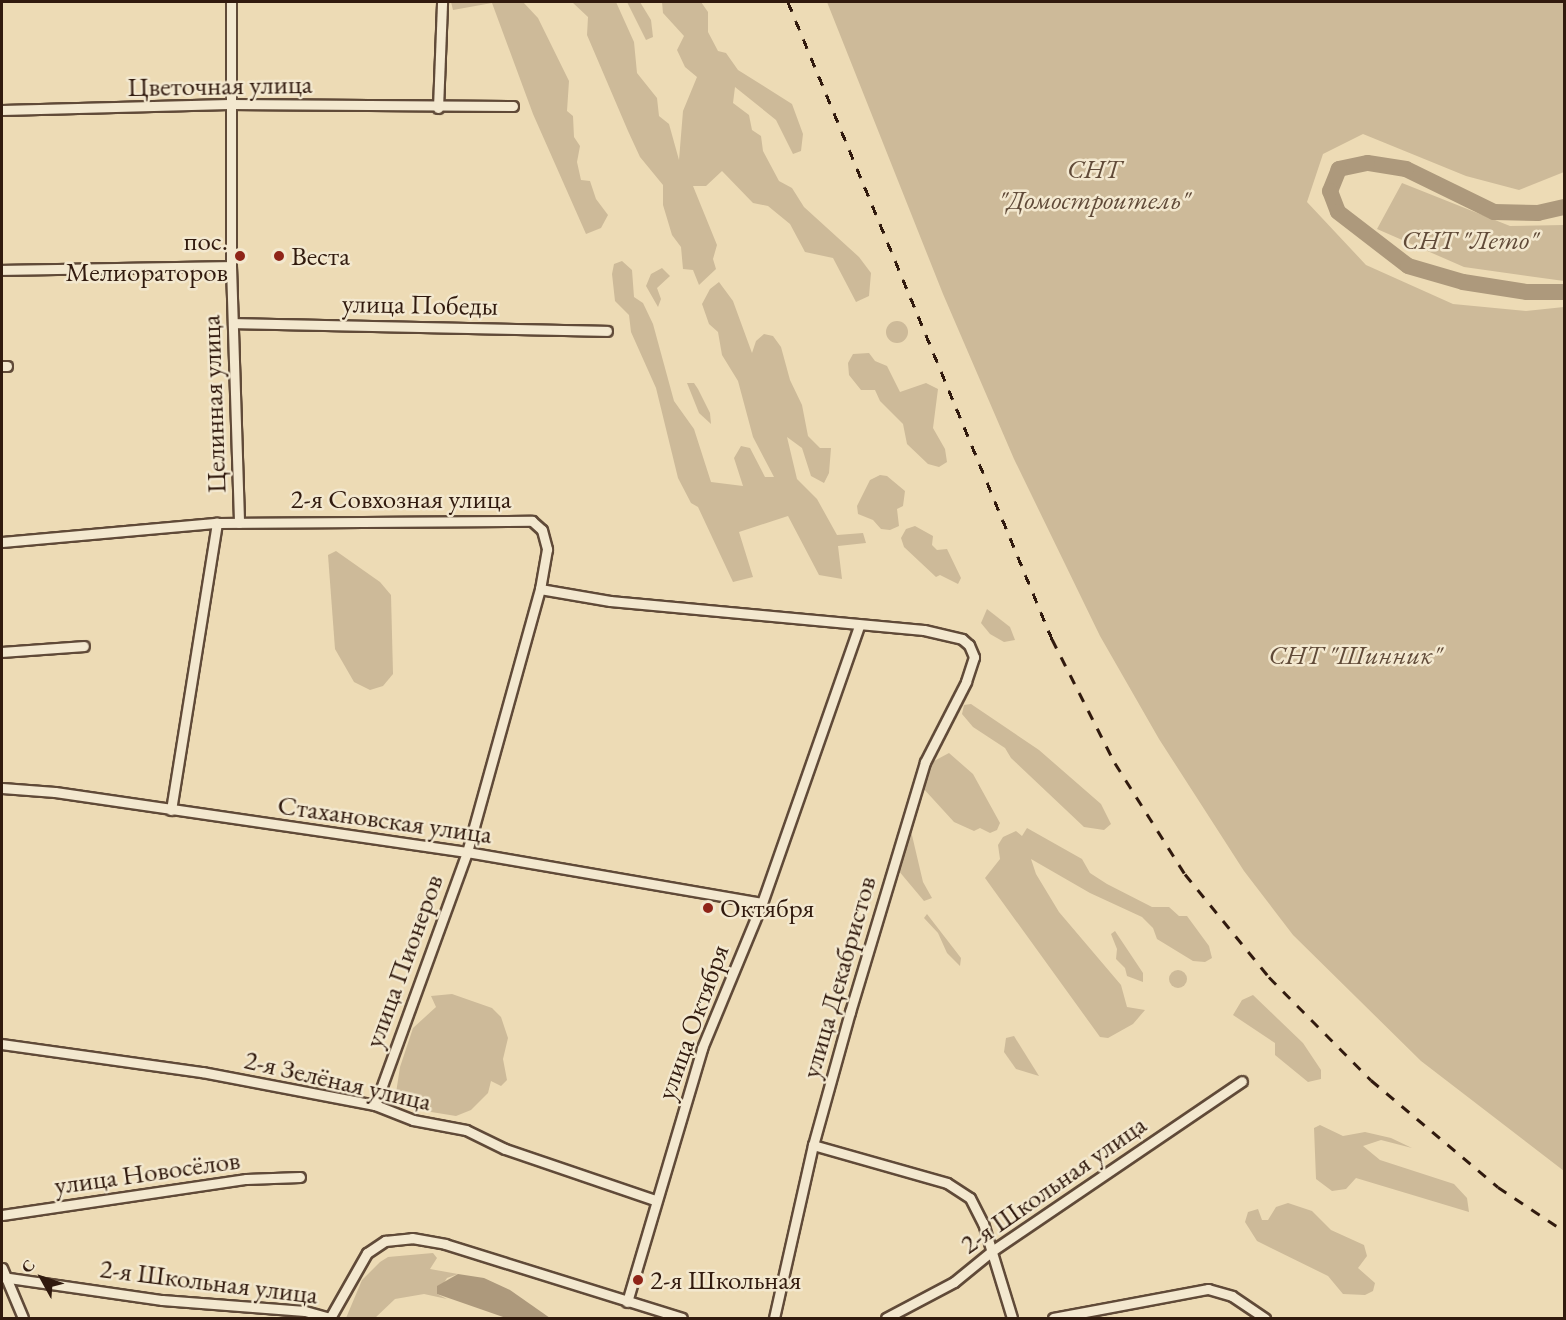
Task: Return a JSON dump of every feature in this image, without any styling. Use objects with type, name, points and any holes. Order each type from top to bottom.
[{"type":"street","name":"Целинная улица","points":[[231,2],[229,104],[231,266],[239,523]]},
{"type":"street","points":[[438,108],[442,2]]},
{"type":"street","name":"Цветочная улица","points":[[2,110],[229,104],[438,108],[513,106]]},
{"type":"street","points":[[2,270],[231,266]]},
{"type":"street","name":"улица Победы","points":[[233,323],[607,331]]},
{"type":"street","name":"2-я Совхозная улица","points":[[2,542],[217,523],[532,521],[542,530],[547,549],[540,589]]},
{"type":"street","points":[[171,810],[217,523]]},
{"type":"street","points":[[540,589],[610,601],[859,626]]},
{"type":"street","name":"улица Пионеров","points":[[375,1106],[467,852],[540,589]]},
{"type":"street","name":"улица Декабристов","points":[[774,1318],[813,1145],[906,819],[925,762],[966,682],[974,657],[969,645],[949,635],[859,626]]},
{"type":"street","name":"улица Октября","points":[[627,1302],[654,1200],[702,1048],[762,903],[859,626]]},
{"type":"street","points":[[2,652],[84,646]]},
{"type":"street","name":"Стахановская улица","points":[[2,788],[55,792],[467,852],[762,903]]},
{"type":"street","name":"2-я Зелёная улица","points":[[2,1044],[202,1072],[375,1106],[413,1120],[466,1130],[505,1149],[654,1200]]},
{"type":"street","name":"2-я Школьная улица","points":[[886,1318],[930,1297],[992,1251],[1242,1081]]},
{"type":"street","points":[[813,1145],[947,1184],[970,1198],[992,1251],[1012,1318]]},
{"type":"street","name":"улица Новосёлов","points":[[2,1215],[246,1179],[300,1178]]},
{"type":"street","name":"2-я Школьная улица","points":[[3,1274],[162,1300],[305,1311],[330,1318],[367,1253],[397,1237],[445,1244],[682,1318]]},
{"type":"street","points":[[3,1274],[12,1286],[23,1318]]},
{"type":"street","points":[[1053,1318],[1208,1289],[1232,1296],[1265,1318]]},
{"type":"green space","points":[[451,2],[523,2],[538,18],[569,81],[567,111],[573,116],[574,137],[580,146],[577,162],[581,180],[590,181],[596,199],[608,215],[601,228],[586,234],[533,114],[492,3],[453,10]]},
{"type":"green space","points":[[572,2],[616,2],[634,42],[637,73],[657,98],[659,116],[669,124],[679,160],[683,111],[697,77],[685,67],[677,50],[684,36],[663,13],[662,2],[701,2],[708,12],[708,32],[718,51],[726,53],[738,70],[792,104],[803,134],[801,151],[793,154],[776,120],[735,87],[733,103],[749,115],[752,130],[761,136],[763,151],[779,181],[792,188],[804,207],[859,257],[871,273],[869,296],[856,302],[833,258],[805,252],[790,224],[768,206],[753,203],[722,171],[706,186],[693,186],[717,245],[713,259],[716,269],[699,285],[693,270],[683,269],[681,247],[672,235],[663,205],[663,185],[640,157],[628,131],[587,35],[588,17]]},
{"type":"green space","points":[[627,2],[640,2],[651,20],[653,37],[646,40]]},
{"type":"green space","name":"СНТ \"Шинник\"","points":[[827,2],[1564,2],[1564,172],[1519,190],[1466,176],[1363,134],[1323,154],[1307,202],[1366,265],[1453,304],[1526,311],[1564,307],[1564,1171],[1421,1061],[1293,935],[1244,871],[1159,739],[1100,636],[1014,459],[943,294]]},
{"type":"green space","name":"СНТ \"Лето\"","points":[[1402,183],[1510,226],[1564,225],[1564,281],[1464,267],[1377,229]]},
{"type":"green space","points":[[622,261],[632,270],[634,297],[643,303],[653,324],[674,401],[694,429],[711,482],[743,486],[734,458],[741,446],[750,448],[765,477],[774,477],[753,437],[738,381],[722,355],[718,332],[709,324],[702,304],[710,289],[719,282],[733,301],[752,353],[756,341],[764,334],[773,336],[781,347],[790,380],[802,405],[808,436],[820,448],[831,448],[829,473],[824,483],[811,476],[802,448],[787,437],[797,479],[817,499],[837,535],[863,533],[866,543],[838,546],[842,579],[819,575],[788,516],[739,532],[753,577],[733,582],[698,507],[691,503],[678,478],[656,388],[631,332],[629,315],[615,301],[612,274],[614,264]]},
{"type":"green space","points":[[662,268],[670,276],[657,288],[661,299],[658,307],[646,286],[651,274]]},
{"type":"green space","points":[[897,321],[905,324],[908,332],[905,340],[897,343],[889,340],[886,332],[889,324]]},
{"type":"green space","points":[[869,353],[875,361],[887,366],[900,392],[926,383],[938,389],[933,428],[945,449],[947,462],[939,467],[928,464],[907,444],[903,424],[880,401],[875,390],[861,390],[849,375],[848,363],[853,354]]},
{"type":"green space","points":[[687,383],[694,383],[698,389],[710,413],[711,424],[699,413]]},
{"type":"green space","points":[[880,475],[887,476],[905,491],[903,506],[897,509],[899,526],[890,530],[881,529],[873,520],[858,514],[857,506],[870,480]]},
{"type":"green space","points":[[915,526],[933,536],[932,545],[937,550],[947,549],[961,578],[958,584],[940,575],[936,577],[904,547],[901,538],[906,529]]},
{"type":"green space","points":[[336,551],[380,582],[391,595],[393,674],[383,686],[370,690],[354,682],[335,649],[328,555]]},
{"type":"green space","points":[[987,609],[1010,627],[1015,640],[1004,642],[990,634],[981,623]]},
{"type":"green space","points":[[971,704],[1039,750],[1101,804],[1111,824],[1104,830],[1084,827],[1011,758],[1005,748],[973,727],[962,714],[964,705]]},
{"type":"green space","points":[[949,753],[973,774],[1000,823],[997,830],[990,833],[980,828],[974,831],[954,822],[922,787],[934,761]]},
{"type":"green space","points":[[1027,828],[1082,859],[1090,873],[1107,884],[1152,907],[1169,907],[1179,916],[1187,916],[1209,946],[1212,958],[1205,962],[1193,961],[1157,939],[1153,928],[1142,917],[1090,893],[1031,859],[1036,874],[1059,912],[1121,985],[1127,1007],[1145,1010],[1133,1024],[1108,1038],[1100,1037],[985,878],[1000,859],[998,845],[1003,837],[1016,831],[1022,836]]},
{"type":"green space","points":[[911,831],[923,882],[932,898],[924,901],[898,870],[905,838]]},
{"type":"green space","points":[[927,914],[961,958],[960,966],[947,953],[938,933],[924,918]]},
{"type":"green space","points":[[1115,931],[1143,973],[1143,982],[1127,976],[1125,968],[1116,959],[1117,949],[1111,934]]},
{"type":"green space","points":[[1178,970],[1184,973],[1187,979],[1184,985],[1178,988],[1172,985],[1169,979],[1172,973]]},
{"type":"green space","points":[[452,994],[492,1008],[501,1017],[508,1038],[503,1059],[507,1080],[501,1086],[491,1081],[488,1093],[471,1110],[456,1116],[419,1110],[404,1103],[396,1093],[400,1067],[413,1028],[436,1007],[431,996]]},
{"type":"green space","points":[[1253,995],[1303,1043],[1321,1070],[1321,1079],[1308,1082],[1275,1055],[1275,1043],[1233,1015],[1242,1000]]},
{"type":"green space","points":[[1014,1036],[1039,1076],[1016,1069],[1004,1052],[1006,1038]]},
{"type":"green space","points":[[1320,1125],[1343,1136],[1365,1132],[1391,1138],[1412,1148],[1381,1140],[1363,1146],[1380,1160],[1454,1184],[1467,1198],[1469,1212],[1356,1178],[1346,1189],[1332,1191],[1316,1179],[1314,1128]]},
{"type":"green space","points":[[1288,1203],[1312,1211],[1331,1230],[1364,1245],[1367,1256],[1358,1268],[1375,1283],[1373,1291],[1365,1295],[1343,1294],[1328,1276],[1257,1241],[1245,1222],[1248,1212],[1258,1209],[1262,1220],[1268,1220],[1276,1207]]},
{"type":"green space","points":[[433,1253],[437,1258],[430,1269],[458,1274],[447,1278],[437,1294],[447,1299],[424,1294],[395,1299],[375,1318],[346,1318],[362,1280],[380,1262],[388,1257]]},
{"type":"shaded area","points":[[458,1274],[484,1278],[510,1290],[550,1318],[506,1318],[437,1294],[437,1286]]},
{"type":"waterway","points":[[1564,207],[1538,213],[1494,212],[1406,169],[1367,163],[1339,169],[1330,191],[1338,212],[1408,266],[1463,282],[1527,292],[1564,292]]},
{"type":"railway","points":[[788,2],[1052,639],[1115,763],[1185,874],[1269,977],[1371,1080],[1498,1187],[1564,1231]]},
{"type":"place","name":"пос. Мелиораторов","points":[[240,256]]},
{"type":"place","name":"Веста","points":[[279,256]]},
{"type":"place","name":"Октября","points":[[708,908]]},
{"type":"place","name":"2-я Школьная","points":[[638,1280]]},
{"type":"park label","name":"СНТ \"Домостроитель\"","points":[[1094,184]]}]
